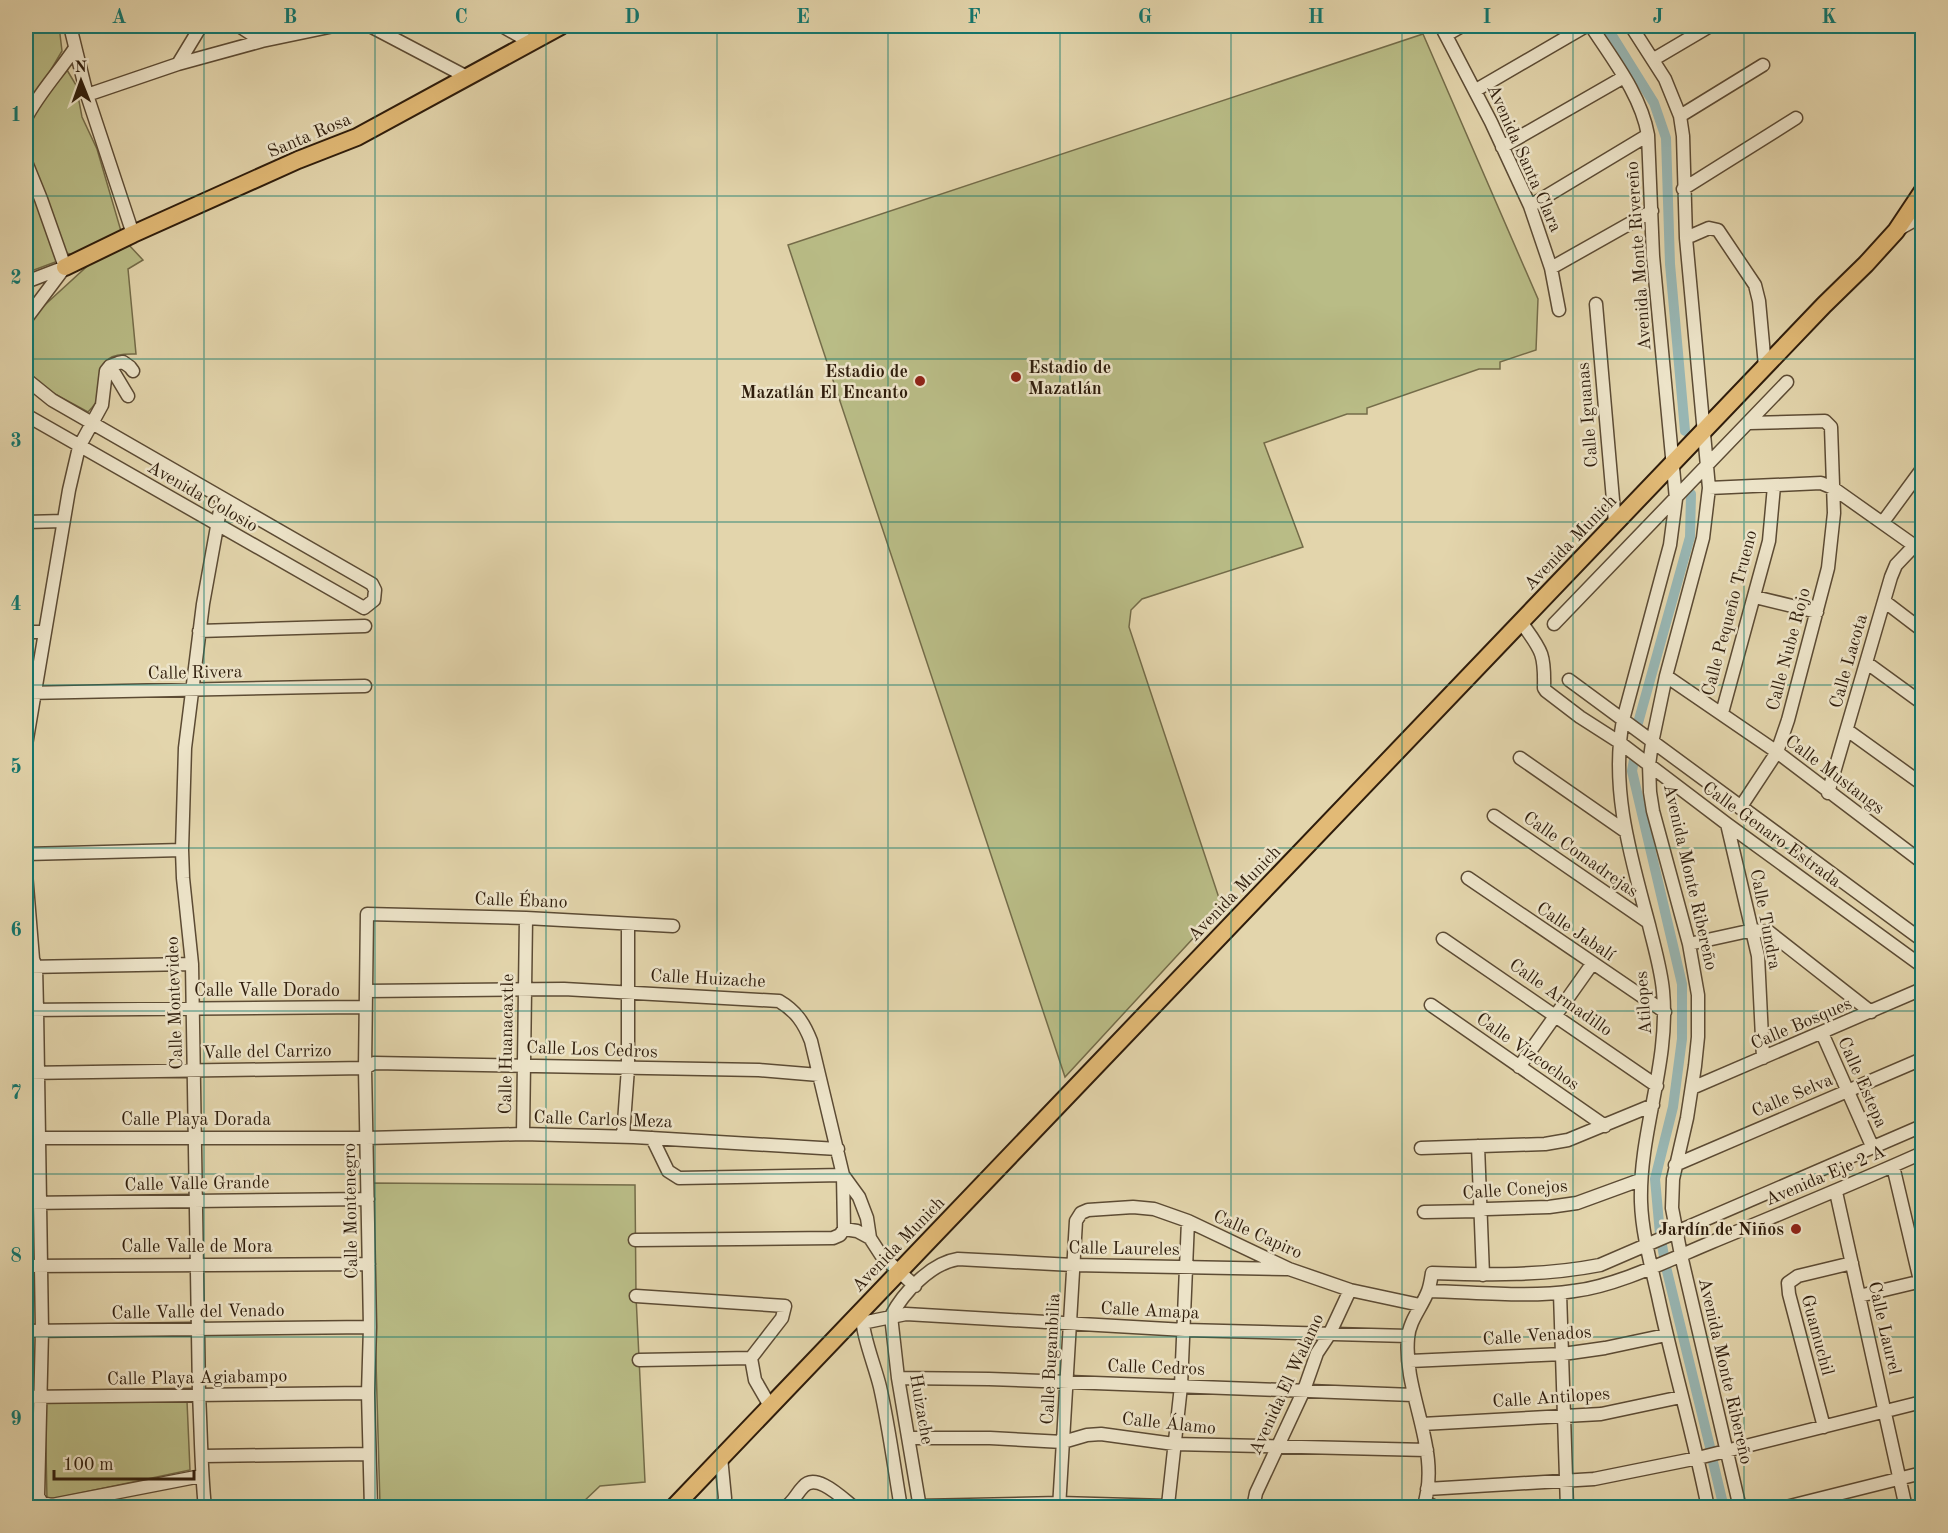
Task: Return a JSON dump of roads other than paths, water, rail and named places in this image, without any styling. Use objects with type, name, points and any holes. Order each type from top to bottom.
[{"type":"main road","name":"Santa Rosa","points":[[64,267],[298,160],[357,137],[530,42],[548,28]]},
{"type":"main road","name":"Avenida Munich","points":[[673,1508],[770,1406],[862,1316],[898,1272],[1765,366],[1866,264],[1896,231],[1923,192]]},
{"type":"street","points":[[70,26],[87,95],[133,234]]},
{"type":"street","points":[[178,64],[201,26]]},
{"type":"street","points":[[239,26],[262,40]]},
{"type":"street","points":[[262,40],[271,26]]},
{"type":"street","points":[[87,95],[178,64],[262,40],[334,26]]},
{"type":"street","points":[[370,26],[467,77]]},
{"type":"street","points":[[502,26],[530,42]]},
{"type":"street","points":[[1444,30],[1462,26]]},
{"type":"street","points":[[1476,90],[1586,26]]},
{"type":"street","name":"Avenida Monte Rivereño","points":[[1591,26],[1624,77],[1642,112],[1648,135],[1653,256],[1676,499]]},
{"type":"street","points":[[1631,26],[1654,60],[1680,116],[1683,136],[1686,238],[1707,467]]},
{"type":"street","points":[[1654,60],[1710,26]]},
{"type":"street","name":"Avenida Santa Clara","points":[[1444,30],[1476,90],[1530,206],[1551,268],[1559,310]]},
{"type":"street","points":[[26,118],[75,48]]},
{"type":"street","points":[[1680,116],[1763,66]]},
{"type":"street","points":[[1502,147],[1624,77]]},
{"type":"street","points":[[1683,189],[1796,118]]},
{"type":"street","points":[[1530,206],[1648,135]]},
{"type":"street","points":[[26,162],[64,267]]},
{"type":"street","points":[[1551,268],[1652,211]]},
{"type":"street","points":[[1896,231],[1923,216]]},
{"type":"street","points":[[1686,238],[1709,228],[1718,230],[1750,276],[1759,301],[1765,366]]},
{"type":"street","points":[[26,282],[64,267]]},
{"type":"street","points":[[26,319],[64,267]]},
{"type":"street","name":"Calle Iguanas","points":[[1596,304],[1615,523]]},
{"type":"street","points":[[26,745],[31,692],[45,632],[63,521],[79,447],[102,405],[106,371],[110,366],[123,363],[133,371]]},
{"type":"street","points":[[110,366],[128,396]]},
{"type":"street","name":"Avenida Colosio","points":[[26,379],[52,400],[372,584],[375,590],[374,600],[364,608],[26,415]]},
{"type":"street","points":[[1554,624],[1787,382]]},
{"type":"street","name":"Calle Nube Rojo","points":[[1740,808],[1777,752],[1788,720],[1831,549],[1834,513],[1831,427],[1825,421],[1749,423]]},
{"type":"street","name":"Avenida Monte Ribereño","points":[[1707,467],[1708,488],[1703,538],[1666,676],[1649,765],[1653,811],[1689,944],[1698,995],[1698,1037],[1692,1088],[1675,1165],[1672,1208],[1740,1508]]},
{"type":"street","points":[[1883,522],[1921,474]]},
{"type":"street","points":[[1708,488],[1821,483],[1833,488],[1919,548]]},
{"type":"street","name":"Calle Pequeño Trueno","points":[[1722,713],[1769,541],[1774,486]]},
{"type":"street","name":"Calle Montevideo","points":[[205,1508],[201,1476],[203,1456],[199,1394],[192,964],[182,850],[185,748],[199,631],[222,499]]},
{"type":"street","name":"Atilopes","points":[[1676,499],[1670,545],[1623,720],[1619,742],[1619,788],[1625,831],[1663,988],[1665,1012],[1657,1086],[1641,1180],[1643,1232],[1648,1245],[1666,1335],[1698,1458],[1708,1508]]},
{"type":"street","points":[[26,522],[63,521]]},
{"type":"street","name":"Calle Lacota","points":[[1828,793],[1896,565],[1919,548]]},
{"type":"street","points":[[1755,597],[1816,612]]},
{"type":"street","points":[[1884,601],[1923,630]]},
{"type":"street","name":"Calle Genaro Estrada","points":[[1521,622],[1540,649],[1544,660],[1544,688],[1546,691],[1580,717],[1619,742],[1727,824],[1923,966]]},
{"type":"street","points":[[199,631],[365,626]]},
{"type":"street","points":[[26,632],[45,632]]},
{"type":"street","points":[[1867,663],[1923,703]]},
{"type":"street","name":"Calle Mustangs","points":[[1666,676],[1777,752],[1828,793],[1923,862]]},
{"type":"street","name":"Calle Genaro Estrada","points":[[1569,680],[1740,808],[1923,940]]},
{"type":"street","name":"Calle Rivera","points":[[31,692],[193,691],[365,686]]},
{"type":"street","points":[[1847,730],[1923,784]]},
{"type":"street","points":[[1520,758],[1625,831]]},
{"type":"street","name":"Calle Comadrejas","points":[[1494,816],[1648,922]]},
{"type":"street","name":"Calle Tundra","points":[[1727,824],[1754,930],[1760,968],[1763,1058]]},
{"type":"street","points":[[26,854],[182,850]]},
{"type":"street","points":[[26,873],[33,959],[31,967],[32,1072],[40,1138],[42,1331],[38,1496],[42,1503],[52,1505],[201,1476]]},
{"type":"street","name":"Calle Jabalí","points":[[1468,878],[1665,1012]]},
{"type":"street","name":"Calle Ébano","points":[[367,914],[526,918],[673,926]]},
{"type":"street","name":"Calle Montenegro","points":[[367,914],[365,1068],[371,1508]]},
{"type":"street","name":"Calle Huanacaxtle","points":[[523,1134],[526,918]]},
{"type":"street","points":[[623,1137],[628,1068],[628,924]]},
{"type":"street","points":[[1689,944],[1754,930],[1772,933],[1871,1012]]},
{"type":"street","name":"Calle Armadillo","points":[[1443,939],[1657,1086]]},
{"type":"street","points":[[31,967],[192,964]]},
{"type":"street","points":[[1519,1067],[1592,964]]},
{"type":"street","name":"Calle Huizache","points":[[366,991],[564,989],[779,1001],[789,1007],[805,1025],[812,1041],[843,1175],[859,1197],[867,1218],[870,1238],[881,1255],[915,1286]]},
{"type":"street","name":"Calle Bosques","points":[[1692,1088],[1923,989]]},
{"type":"street","name":"Calle Vizcochos","points":[[1431,1005],[1605,1126]]},
{"type":"street","name":"Calle Valle Dorado","points":[[31,1010],[365,1007]]},
{"type":"street","name":"Calle Estepa","points":[[1822,1033],[1872,1146]]},
{"type":"street","name":"Calle Selva","points":[[1675,1165],[1923,1059]]},
{"type":"street","name":"Calle Los Cedros","points":[[365,1068],[375,1063],[525,1065],[759,1070],[819,1075]]},
{"type":"street","name":"Valle del Carrizo","points":[[32,1072],[365,1068]]},
{"type":"street","points":[[1421,1148],[1545,1144],[1568,1140],[1653,1105]]},
{"type":"street","name":"Avenida Eje 2 A","points":[[1923,1126],[1600,1265],[1563,1272],[1483,1275],[1432,1273],[1428,1291],[1560,1293],[1594,1287],[1652,1268],[1836,1192],[1923,1153]]},
{"type":"street","name":"Calle Carlos Meza","points":[[367,1138],[523,1134],[652,1138],[838,1149]]},
{"type":"street","name":"Calle Playa Dorada","points":[[26,1138],[367,1138]]},
{"type":"street","points":[[652,1138],[668,1171],[679,1178],[843,1175],[842,1232]]},
{"type":"street","points":[[1478,1146],[1483,1275]]},
{"type":"street","points":[[1859,1296],[1922,1284],[1893,1166]]},
{"type":"street","name":"Calle Conejos","points":[[1424,1212],[1548,1207],[1577,1203],[1641,1180]]},
{"type":"street","name":"Calle Laurel","points":[[1836,1192],[1906,1508]]},
{"type":"street","name":"Calle Valle Grande","points":[[26,1203],[368,1199]]},
{"type":"street","name":"Calle Capiro","points":[[1082,1213],[1088,1210],[1133,1207],[1154,1209],[1188,1221],[1290,1269],[1350,1290],[1420,1305]]},
{"type":"street","name":"Calle Bugambilia","points":[[1059,1505],[1076,1221],[1082,1213]]},
{"type":"street","points":[[1168,1506],[1185,1330],[1188,1221]]},
{"type":"street","points":[[635,1240],[833,1238],[842,1232],[857,1231],[870,1238]]},
{"type":"street","name":"Calle Laureles","points":[[915,1286],[945,1262],[957,1259],[1073,1265],[1290,1269]]},
{"type":"street","name":"Guamuchil","points":[[1824,1427],[1788,1283],[1798,1276],[1852,1263]]},
{"type":"street","name":"Calle Valle de Mora","points":[[26,1266],[369,1264]]},
{"type":"street","points":[[891,1316],[896,1306],[915,1286]]},
{"type":"street","name":"Avenida El Walamo","points":[[1253,1507],[1256,1493],[1304,1390],[1317,1353],[1329,1335],[1350,1290]]},
{"type":"street","points":[[1425,1499],[1427,1450],[1413,1395],[1408,1336],[1428,1291]]},
{"type":"street","points":[[1560,1293],[1567,1508]]},
{"type":"street","points":[[636,1296],[785,1306],[782,1318],[751,1358],[755,1380],[770,1406]]},
{"type":"street","name":"Calle Amapa","points":[[862,1316],[906,1314],[1185,1330],[1408,1336]]},
{"type":"street","name":"Huizache","points":[[862,1316],[888,1425],[901,1508]]},
{"type":"street","name":"Huizache","points":[[891,1316],[898,1378],[920,1507]]},
{"type":"street","name":"Calle Valle del Venado","points":[[26,1331],[370,1327]]},
{"type":"street","name":"Calle Venados","points":[[1410,1361],[1563,1354],[1666,1335]]},
{"type":"street","points":[[639,1360],[751,1358]]},
{"type":"street","points":[[875,1364],[896,1361]]},
{"type":"street","name":"Calle Cedros","points":[[898,1378],[989,1379],[1413,1395]]},
{"type":"street","name":"Calle Playa Agiabampo","points":[[26,1397],[368,1393]]},
{"type":"street","name":"Calle Antilopes","points":[[1422,1424],[1601,1414],[1681,1397]]},
{"type":"street","points":[[1425,1499],[1594,1479],[1698,1458],[1923,1402]]},
{"type":"street","points":[[888,1425],[906,1424]]},
{"type":"street","name":"Calle Álamo","points":[[910,1438],[990,1438],[1063,1442],[1087,1435],[1101,1434],[1174,1444],[1427,1450]]},
{"type":"street","points":[[203,1456],[369,1454]]},
{"type":"street","points":[[721,1457],[726,1504]]},
{"type":"street","points":[[1782,1508],[1923,1473]]},
{"type":"street","points":[[784,1508],[794,1501],[804,1485],[819,1482],[855,1508]]},
{"type":"street","name":"Avenida El Walamo","points":[[1240,1508],[1256,1493]]},
{"type":"street","points":[[1425,1499],[1438,1508]]},
{"type":"street","points":[[920,1507],[1059,1505],[1260,1508]]},
{"type":"waterway","points":[[1606,26],[1654,103],[1666,138],[1670,264],[1685,431]]},
{"type":"waterway","points":[[1638,723],[1690,537],[1691,494]]},
{"type":"waterway","points":[[1634,760],[1632,771],[1682,984],[1682,1039],[1673,1107],[1655,1179],[1660,1234]]},
{"type":"waterway","points":[[1662,1245],[1664,1256]]},
{"type":"waterway","points":[[1666,1267],[1710,1447]]},
{"type":"waterway","points":[[1713,1462],[1724,1508]]},
{"type":"place","name":"Estadio de Mazatlán","points":[[1016,377]]},
{"type":"place","name":"Estadio de Mazatlán El Encanto","points":[[920,381]]},
{"type":"place","name":"Jardín de Niños","points":[[1796,1229]]}]
